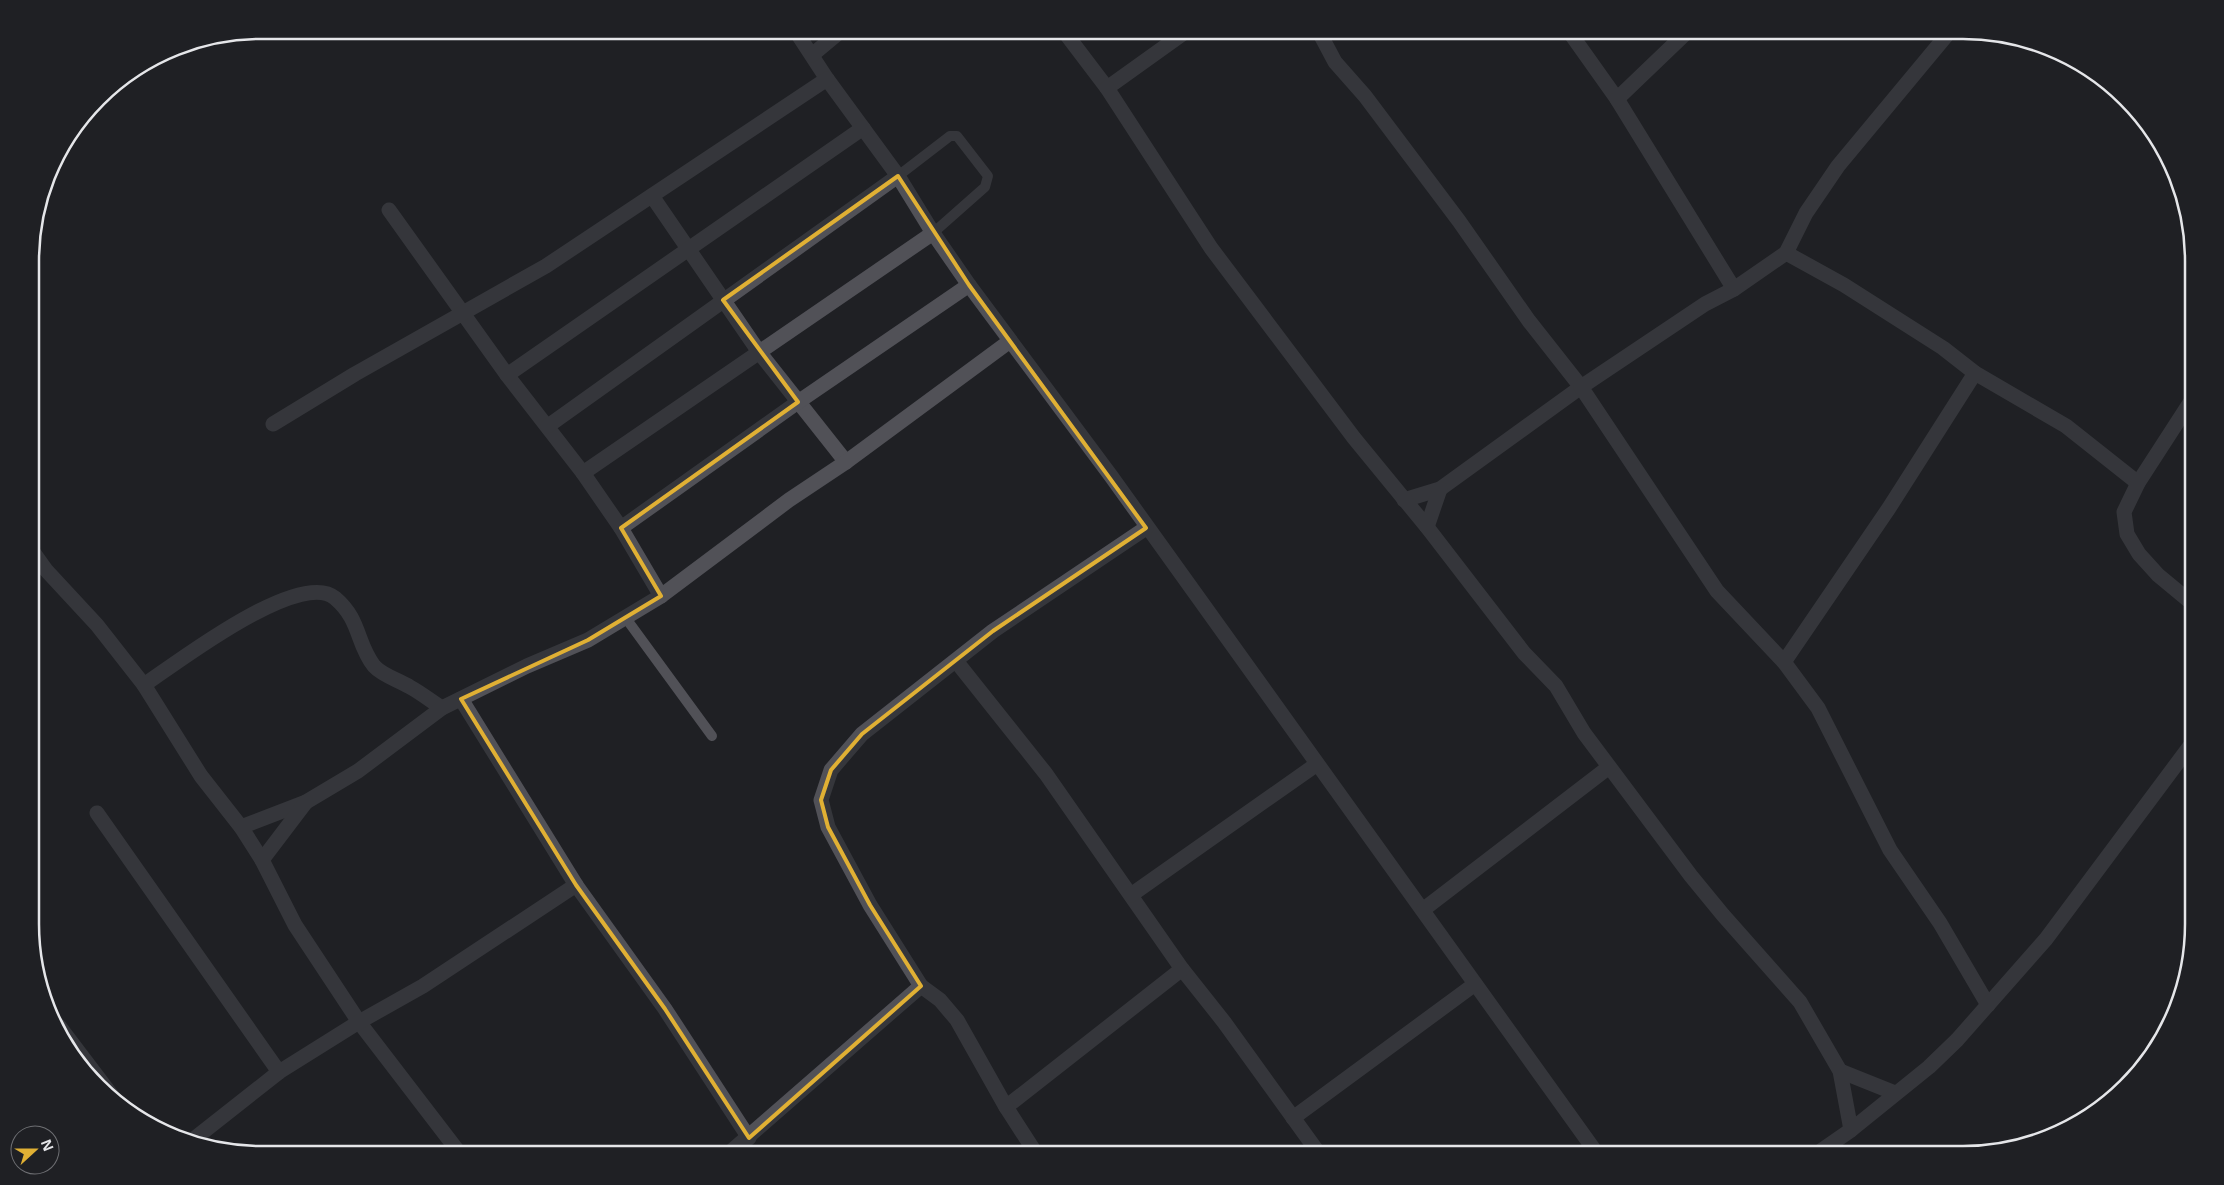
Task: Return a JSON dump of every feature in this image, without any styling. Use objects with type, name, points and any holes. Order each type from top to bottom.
[{"type":"street","points":[[802,39],[827,79],[898,176],[933,233],[969,285],[1105,468],[1146,528],[1424,909],[1474,984],[1591,1146]]},
{"type":"street","points":[[812,55],[831,39]]},
{"type":"street","points":[[1070,39],[1107,88],[1211,248],[1354,438],[1427,527],[1524,653],[1556,686],[1584,733],[1723,915],[1800,1002],[1840,1071],[1851,1130]]},
{"type":"street","points":[[1107,88],[1175,39]]},
{"type":"street","points":[[1323,39],[1335,62],[1365,96],[1459,221],[1529,322],[1581,387],[1717,591],[1784,662],[1818,708],[1890,850],[1940,924],[1988,1005]]},
{"type":"street","points":[[1574,39],[1617,99],[1734,289]]},
{"type":"street","points":[[1617,99],[1680,39]]},
{"type":"street","points":[[1404,500],[1440,489],[1581,387],[1705,304],[1734,289],[1786,253],[1806,214],[1838,166],[1944,39]]},
{"type":"street","points":[[273,424],[355,374],[546,266],[827,79]]},
{"type":"street","points":[[507,375],[863,128]]},
{"type":"street","points":[[548,426],[898,176]]},
{"type":"street","points":[[652,196],[759,352],[846,462]]},
{"type":"street","points":[[389,210],[507,375],[583,473],[621,528],[662,596]]},
{"type":"street","points":[[583,473],[933,233]]},
{"type":"street","points":[[1786,253],[1852,290],[1943,348],[1975,373],[2066,426],[2138,483]]},
{"type":"street","points":[[621,528],[798,402],[969,285]]},
{"type":"street","points":[[241,827],[306,802],[358,770],[442,708],[527,666],[588,640],[662,596],[789,500],[846,462],[1010,341]]},
{"type":"street","points":[[1784,662],[1889,508],[1975,373]]},
{"type":"street","points":[[2185,409],[2138,483],[2124,512],[2127,534],[2139,554],[2158,575],[2185,597]]},
{"type":"street","points":[[1427,527],[1440,489]]},
{"type":"street","points":[[1031,1146],[1006,1107],[957,1020],[940,1000],[921,986],[870,905],[828,827],[820,800],[831,770],[862,734],[992,631],[1146,528]]},
{"type":"street","points":[[39,560],[97,625],[144,685],[200,776],[241,827],[262,860],[295,925],[359,1022],[454,1146]]},
{"type":"street","points":[[144,685],[240,621],[273,602],[313,592],[332,596],[347,610],[357,627],[366,654],[376,668],[409,686],[442,708]]},
{"type":"street","points":[[956,660],[1046,774],[1182,969],[1224,1022],[1313,1146]]},
{"type":"street","points":[[461,699],[576,885],[665,1009],[748,1138]]},
{"type":"street","points":[[1828,1146],[1851,1130],[1929,1067],[1957,1040],[2046,939],[2185,754]]},
{"type":"street","points":[[1131,895],[1317,764]]},
{"type":"street","points":[[1424,909],[1609,767]]},
{"type":"street","points":[[262,860],[306,802]]},
{"type":"street","points":[[98,813],[279,1072]]},
{"type":"street","points":[[198,1137],[279,1072],[359,1022],[423,986],[576,885]]},
{"type":"street","points":[[1006,1107],[1182,969]]},
{"type":"street","points":[[1293,1118],[1474,984]]},
{"type":"street","points":[[738,1146],[921,986]]},
{"type":"street","points":[[1840,1071],[1895,1093]]},
{"type":"lane","points":[[898,176],[950,136],[957,136],[988,176],[985,186],[933,233]]},
{"type":"lane","points":[[624,617],[712,736]]},
{"type":"highlighted area","points":[[898,176],[969,285],[1146,528],[993,631],[862,734],[831,770],[821,800],[828,827],[870,905],[921,986],[749,1138],[665,1009],[576,885],[461,699],[588,640],[661,596],[621,528],[798,402],[723,300]]}]
